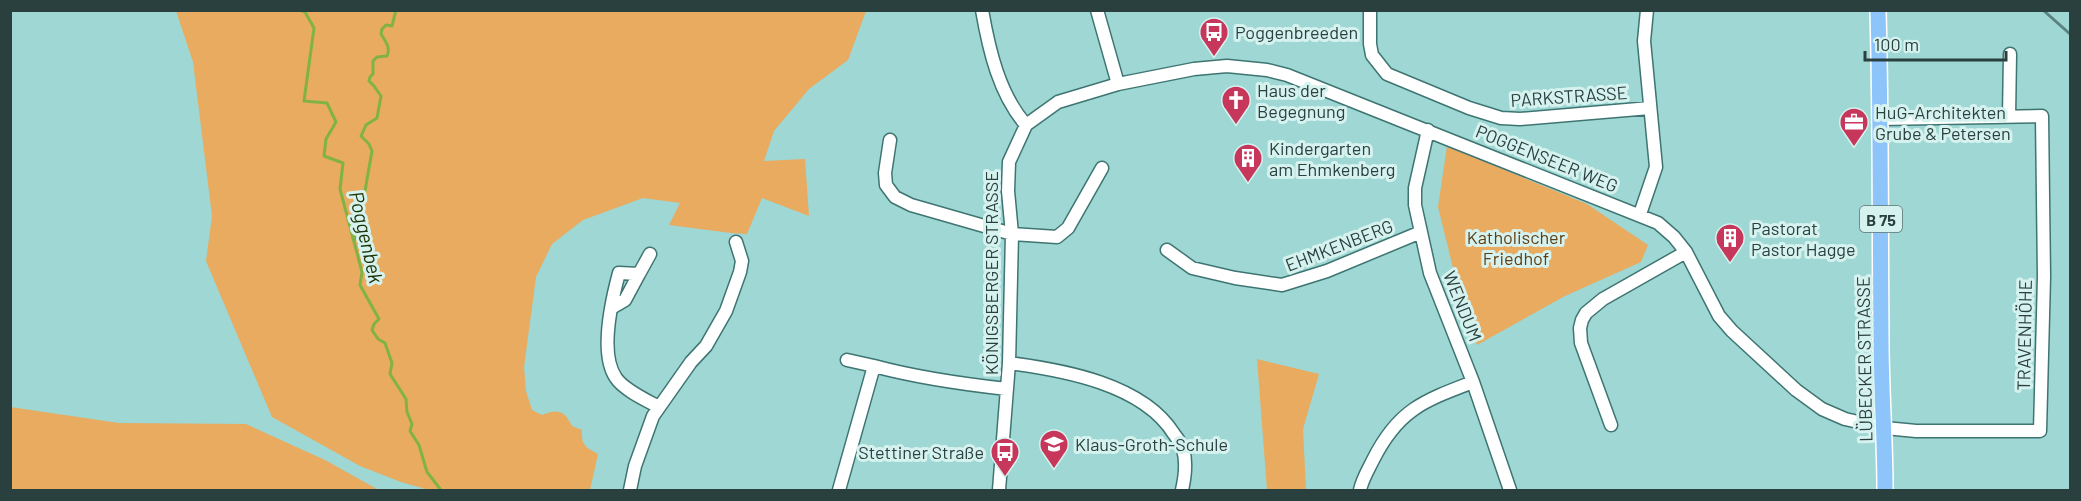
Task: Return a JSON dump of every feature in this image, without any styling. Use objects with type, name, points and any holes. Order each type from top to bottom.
[{"type":"main road","name":"LÜBECKER STRASSE","points":[[1878,10],[1881,342],[1885,490]]},
{"type":"street","points":[[982,10],[987,39],[1002,87],[1017,115],[1026,125],[1058,102],[1118,84],[1096,10]]},
{"type":"street","name":"PARKSTRASSE","points":[[1370,10],[1372,55],[1387,74],[1469,108],[1501,118],[1520,119],[1650,108]]},
{"type":"street","points":[[1640,214],[1656,167],[1644,41],[1647,10]]},
{"type":"street","points":[[2009,117],[2010,54]]},
{"type":"street","name":"POGGENSEER WEG","points":[[1118,84],[1205,67],[1248,67],[1287,75],[1640,214],[1658,223],[1674,237],[1686,252],[1719,316],[1732,331],[1796,390],[1833,415],[1885,428]]},
{"type":"street","name":"TRAVENHÖHE","points":[[1880,119],[2042,116],[2044,277],[2040,431],[1916,431],[1885,428]]},
{"type":"street","name":"KÖNIGSBERGER STRASSE","points":[[999,490],[1009,363],[1011,234],[1008,191],[1010,162],[1026,125]]},
{"type":"street","name":"WENDUM","points":[[1428,130],[1415,188],[1415,205],[1430,273],[1473,382],[1510,490]]},
{"type":"street","points":[[890,140],[886,179],[890,192],[895,197],[911,205],[1011,234],[1057,237],[1068,228],[1102,168]]},
{"type":"street","name":"EHMKENBERG","points":[[1167,250],[1192,268],[1235,278],[1282,285],[1328,271],[1421,232]]},
{"type":"street","points":[[630,490],[635,466],[649,424],[659,406],[705,346],[726,312],[742,261],[736,242]]},
{"type":"street","points":[[1611,425],[1581,343],[1582,320],[1586,313],[1603,299],[1686,252]]},
{"type":"street","points":[[613,307],[625,300],[650,254]]},
{"type":"street","points":[[639,274],[619,273],[613,293],[613,307],[606,345],[616,379],[639,397],[659,406]]},
{"type":"street","points":[[847,360],[939,380],[1007,389]]},
{"type":"street","points":[[1009,363],[1044,368],[1102,383],[1133,396],[1145,404],[1168,424],[1183,448],[1186,470],[1182,490]]},
{"type":"street","points":[[839,490],[874,366]]},
{"type":"street","points":[[1360,490],[1382,444],[1392,429],[1410,410],[1431,398],[1473,382]]},
{"type":"green space","points":[[176,10],[866,11],[848,60],[809,89],[774,131],[764,161],[805,159],[809,216],[762,198],[747,234],[731,233],[669,225],[680,203],[643,198],[583,220],[552,244],[536,277],[524,367],[526,391],[532,410],[542,415],[557,411],[564,414],[572,426],[582,430],[585,445],[598,454],[590,490],[429,490],[360,466],[272,417],[206,261],[212,216],[193,62]]},
{"type":"green space","name":"Katholischer Friedhof","points":[[1447,146],[1587,204],[1648,245],[1641,262],[1565,296],[1477,345],[1455,276],[1438,207]]},
{"type":"green space","points":[[1257,359],[1319,374],[1303,429],[1306,490],[1267,490]]},
{"type":"green space","points":[[10,407],[119,423],[246,424],[325,460],[377,489],[388,490],[11,490]]},
{"type":"waterway","name":"Poggenbek","points":[[300,10],[305,12],[314,28],[304,101],[327,103],[336,122],[326,139],[324,156],[343,163],[340,189],[362,272],[360,285],[379,319],[372,330],[378,339],[385,343],[392,363],[390,374],[406,399],[407,412],[412,424],[410,431],[419,445],[427,472],[441,490]]},
{"type":"waterway","points":[[355,240],[372,151],[361,136],[366,125],[377,118],[381,96],[369,81],[373,74],[373,61],[377,57],[387,56],[388,47],[381,34],[386,25],[392,26],[396,10]]},
{"type":"railway","points":[[2043,10],[2070,34]]},
{"type":"place","name":"Poggenbreeden","points":[[1214,58]]},
{"type":"place","name":"Haus der Begegnung","points":[[1236,126]]},
{"type":"place","name":"HuG-Architekten Grube & Petersen","points":[[1854,148]]},
{"type":"place","name":"Kindergarten am Ehmkenberg","points":[[1248,184]]},
{"type":"place","name":"Pastorat Pastor Hagge","points":[[1730,264]]},
{"type":"place","name":"Klaus-Groth-Schule","points":[[1054,470]]},
{"type":"place","name":"Stettiner Straße","points":[[1005,478]]}]
